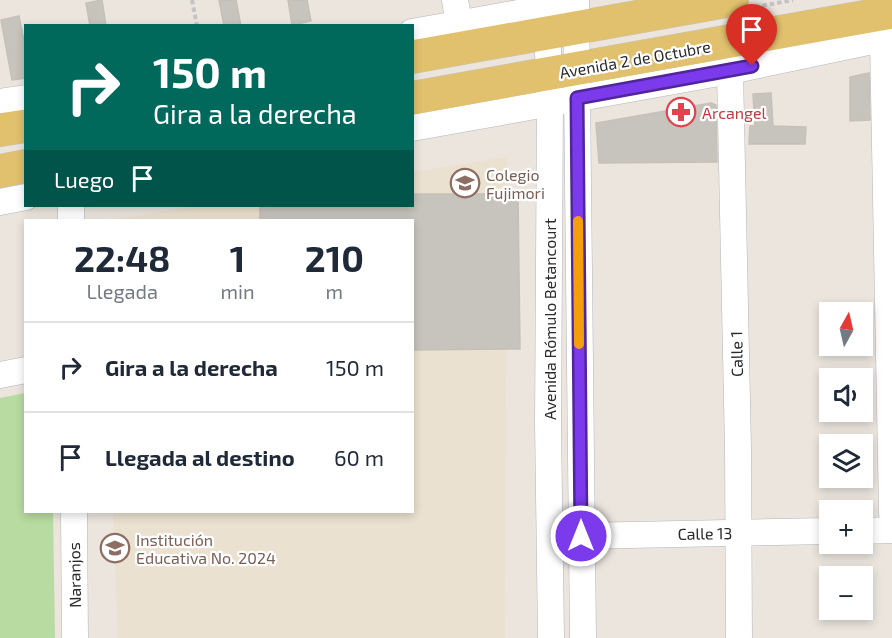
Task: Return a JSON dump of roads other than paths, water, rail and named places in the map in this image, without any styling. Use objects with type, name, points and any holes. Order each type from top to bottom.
[{"type":"main road","points":[[414,56],[556,10],[732,0]]},
{"type":"main road","name":"Avenida 2 de Octubre","points":[[414,99],[564,86],[889,29]]},
{"type":"main road","points":[[0,130],[24,126]]},
{"type":"main road","points":[[0,171],[24,166]]},
{"type":"street","points":[[414,31],[457,12],[556,10]]},
{"type":"street","name":"Avenida Rómulo Betancourt","points":[[556,10],[564,86],[583,638]]},
{"type":"street","points":[[889,29],[892,513]]},
{"type":"street","name":"Avenida 2 de Octubre","points":[[414,127],[564,86],[730,71],[889,29]]},
{"type":"street","name":"Calle 1","points":[[730,71],[738,448],[739,638]]},
{"type":"street","name":"Avenida Rómulo Betancourt","points":[[551,638],[548,423],[564,86]]},
{"type":"street","points":[[0,102],[24,98]]},
{"type":"street","points":[[0,202],[24,198]]},
{"type":"street","points":[[0,375],[24,370]]},
{"type":"street","name":"Naranjos","points":[[74,513],[75,638]]},
{"type":"street","points":[[873,531],[892,530]]},
{"type":"street","name":"Calle 13","points":[[581,536],[819,531]]},
{"type":"place","name":"Arcangel","points":[[681,112]]},
{"type":"place","name":"Colegio Fujimori","points":[[465,183]]},
{"type":"place","name":"Institución Educativa No. 2024","points":[[115,548]]}]
